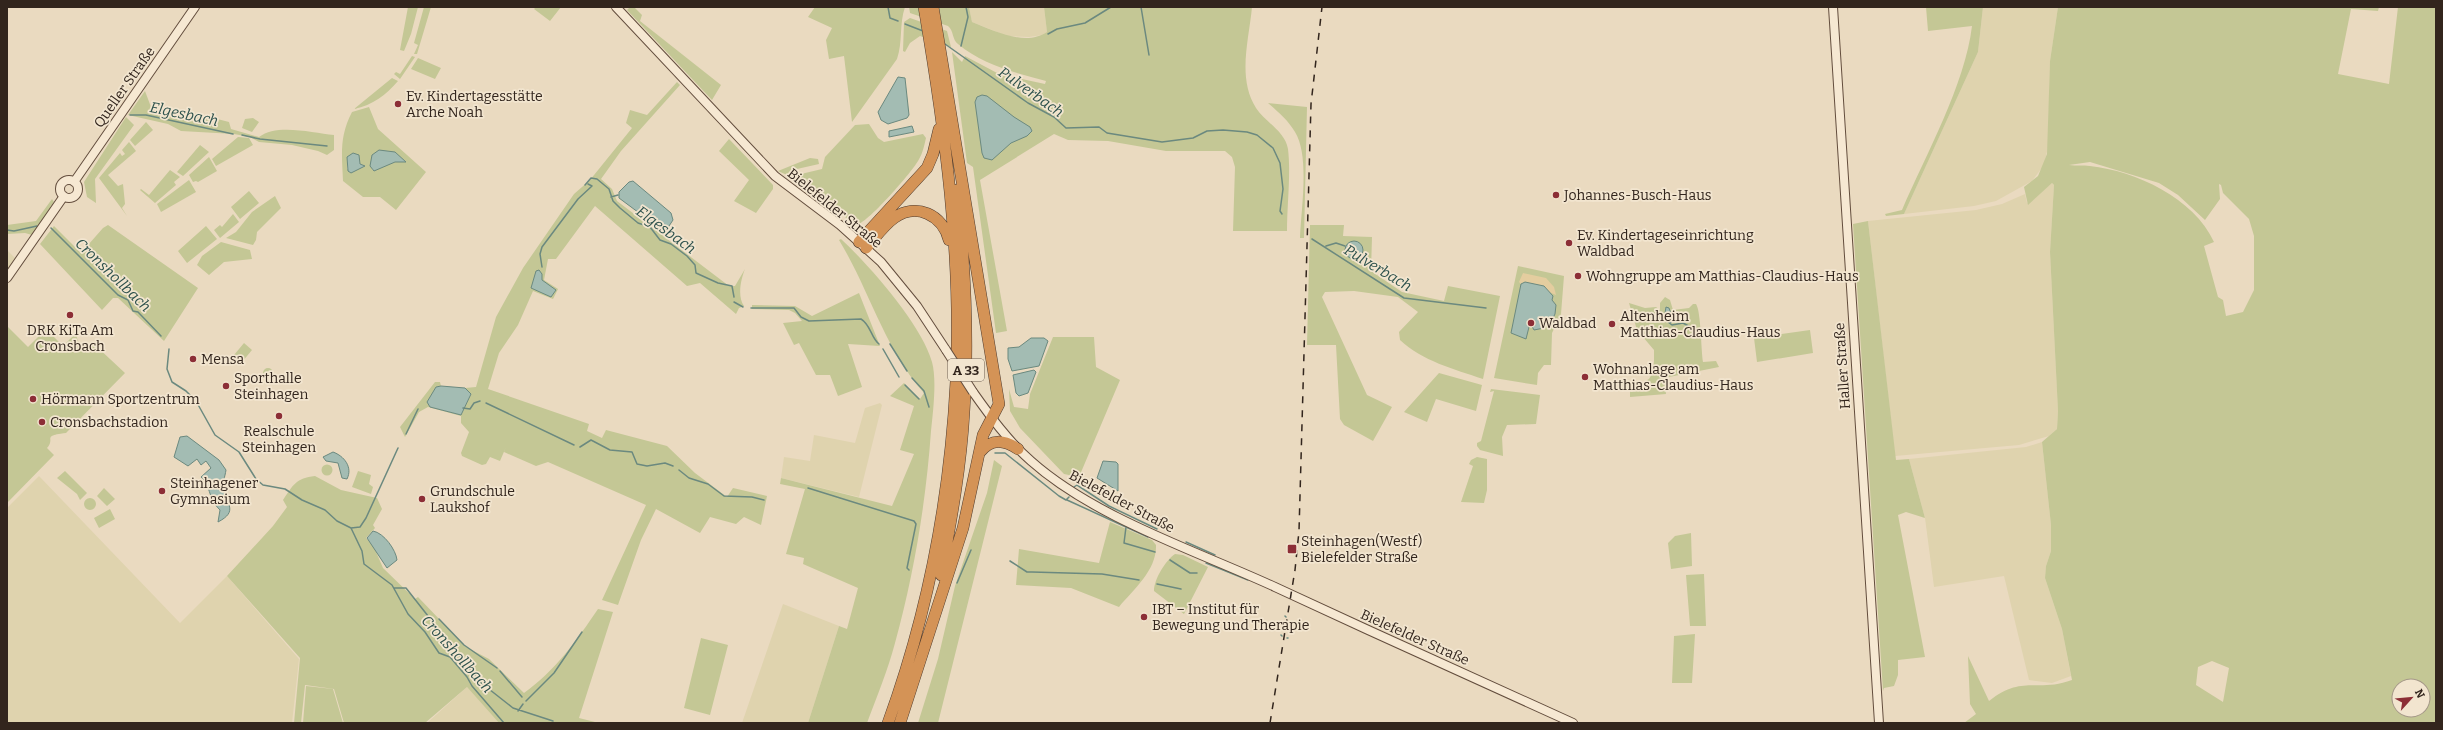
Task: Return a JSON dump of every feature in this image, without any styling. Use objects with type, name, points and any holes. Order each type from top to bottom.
[{"type":"highway","name":"A 33","points":[[900,723],[932,620],[955,496],[966,387],[963,252],[950,118],[935,47],[924,7]]},
{"type":"highway","name":"A 33","points":[[888,723],[904,680],[921,618],[935,556],[948,470],[956,379],[955,260],[948,176],[938,97],[932,7]]},
{"type":"highway","points":[[862,245],[927,168],[939,132],[938,97]]},
{"type":"highway","points":[[932,620],[964,528],[986,426],[999,404],[950,118]]},
{"type":"highway","points":[[862,245],[894,218],[907,212],[919,211],[932,215],[944,225],[955,260]]},
{"type":"highway","points":[[980,452],[990,444],[999,441],[1006,441],[1018,449]]},
{"type":"main road","name":"Queller Straße","points":[[74,182],[195,7]]},
{"type":"main road","name":"Bielefelder Straße","points":[[616,7],[775,176],[862,245],[908,293],[991,417],[1018,449],[1057,482],[1104,510],[1573,723]]},
{"type":"main road","name":"Haller Straße","points":[[1833,7],[1879,723]]},
{"type":"main road","points":[[67,180],[74,182],[77,187],[76,194],[70,198],[64,196],[60,190],[62,184],[67,180]]},
{"type":"main road","points":[[7,278],[64,196]]},
{"type":"shaded area","points":[[969,7],[1044,7],[1047,32],[1043,35],[1029,37],[1007,36],[972,22]]},
{"type":"shaded area","points":[[1983,7],[2058,7],[2050,61],[2048,147],[2044,165],[2032,181],[1996,201],[1974,206],[1904,214],[1978,52]]},
{"type":"shaded area","points":[[2052,183],[2054,185],[2050,252],[2058,411],[2057,429],[2049,436],[2019,445],[1895,456],[1868,221],[1976,210],[2002,204],[2025,194],[2027,203]]},
{"type":"shaded area","points":[[7,250],[16,259],[7,270]]},
{"type":"shaded area","points":[[880,403],[882,405],[859,497],[781,478],[784,457],[810,461],[814,435],[855,443],[865,408]]},
{"type":"shaded area","points":[[2042,442],[2051,525],[2051,551],[2046,566],[2045,578],[2062,629],[2071,676],[2052,683],[2029,680],[2004,576],[1934,587],[1925,518],[1909,459],[2026,447]]},
{"type":"shaded area","points":[[39,476],[180,623],[227,576],[299,659],[292,723],[7,723],[7,508]]},
{"type":"shaded area","points":[[783,604],[839,626],[808,723],[742,723]]},
{"type":"shaded area","points":[[467,687],[499,723],[427,723]]},
{"type":"green space","points":[[408,7],[418,7],[411,34],[404,51],[400,50]]},
{"type":"green space","points":[[424,7],[431,7],[417,54],[414,54],[418,45],[414,43]]},
{"type":"green space","points":[[536,7],[561,7],[550,21],[534,9]]},
{"type":"green space","points":[[630,7],[634,7],[642,15],[640,21],[721,85],[712,100],[627,10]]},
{"type":"green space","points":[[815,7],[905,7],[897,59],[852,122],[844,56],[829,59],[826,40],[832,28],[808,17]]},
{"type":"green space","points":[[909,7],[969,7],[972,22],[1009,36],[1029,38],[1047,32],[1044,7],[1252,7],[1246,59],[1247,84],[1250,96],[1256,108],[1283,137],[1288,149],[1289,179],[1287,231],[1233,231],[1235,167],[1232,157],[1225,151],[1166,151],[1108,141],[1068,140],[1054,134],[980,180],[1007,331],[996,333],[973,167],[967,163],[952,52],[962,62],[965,56],[999,74],[1045,84],[1046,81],[1023,75],[978,58],[956,42],[948,26],[910,13]]},
{"type":"green space","points":[[1926,7],[1983,7],[1978,52],[1904,214],[1886,216],[1885,214],[1902,210],[1953,95],[1968,49],[1972,26],[1928,31]]},
{"type":"green space","points":[[2058,7],[2379,7],[2378,11],[2351,9],[2338,74],[2389,84],[2398,7],[2436,7],[2436,723],[1964,723],[1976,714],[1970,704],[1968,656],[1989,701],[2011,688],[2030,685],[2060,684],[2072,680],[2062,629],[2045,578],[2046,566],[2051,551],[2051,525],[2042,442],[2057,429],[2058,411],[2050,252],[2054,185],[2052,183],[2028,205],[2024,187],[2038,176],[2047,154],[2050,61]],"holes":[[[2090,162],[2159,183],[2178,195],[2205,220],[2220,199],[2219,184],[2221,185],[2223,193],[2249,219],[2254,236],[2254,290],[2243,312],[2226,316],[2223,300],[2218,297],[2204,246],[2214,242],[2205,226],[2193,212],[2162,189],[2126,174],[2108,169],[2069,165]],[[2212,661],[2229,668],[2223,702],[2196,685],[2198,667]]]},
{"type":"green space","points":[[910,18],[947,31],[951,47],[920,36],[910,43],[905,52],[903,51],[904,22]]},
{"type":"green space","points":[[412,56],[415,57],[400,79],[394,74],[396,72],[400,74]]},
{"type":"green space","points":[[418,58],[441,68],[435,79],[411,69]]},
{"type":"green space","points":[[392,78],[398,81],[389,91],[373,102],[354,109]]},
{"type":"green space","points":[[677,82],[680,85],[621,151],[601,179],[612,189],[617,201],[729,286],[735,286],[745,269],[741,282],[740,293],[744,306],[739,308],[736,314],[700,283],[687,286],[595,206],[556,259],[548,259],[544,280],[558,289],[553,299],[533,291],[518,325],[499,353],[488,389],[589,424],[587,431],[602,438],[606,430],[667,446],[695,473],[727,497],[733,488],[767,496],[761,525],[744,517],[736,524],[710,517],[700,533],[656,509],[641,540],[618,605],[602,600],[646,505],[548,462],[536,466],[504,452],[506,447],[500,461],[490,457],[486,464],[482,465],[462,456],[461,453],[469,432],[461,423],[461,416],[428,407],[419,412],[405,437],[400,427],[435,382],[440,382],[441,386],[436,387],[430,407],[461,415],[471,394],[465,388],[476,387],[496,317],[523,268],[574,194],[590,180],[632,128],[626,123],[630,110],[647,115]]},
{"type":"green space","points":[[145,91],[151,107],[181,116],[190,112],[229,122],[231,129],[259,137],[275,130],[295,130],[334,135],[334,150],[327,155],[318,151],[292,145],[259,142],[250,137],[234,134],[181,131],[168,124],[128,115]]},
{"type":"green space","points":[[1268,103],[1307,107],[1304,238],[1300,238],[1304,183],[1300,142],[1295,132],[1283,116]]},
{"type":"green space","points":[[369,107],[378,129],[426,172],[396,210],[380,197],[363,197],[343,181],[343,138],[352,112]],"holes":[[[394,152],[406,162],[395,162],[372,170],[372,155]],[[347,157],[359,158],[360,164],[365,166],[347,169]]]},
{"type":"green space","points":[[126,117],[134,125],[95,179],[96,203],[87,197],[84,182]]},
{"type":"green space","points":[[253,118],[259,122],[252,132],[242,128],[245,119]]},
{"type":"green space","points":[[146,122],[153,130],[135,146],[130,140]]},
{"type":"green space","points":[[869,124],[878,138],[884,142],[923,134],[926,138],[920,158],[912,170],[869,217],[856,225],[801,185],[796,178],[801,174],[822,169],[825,157],[855,125]]},
{"type":"green space","points":[[238,137],[249,138],[253,145],[216,166],[212,159]]},
{"type":"green space","points":[[729,139],[773,185],[773,189],[756,213],[734,201],[749,180],[719,151]]},
{"type":"green space","points":[[129,142],[136,151],[108,175],[118,186],[123,184],[125,204],[122,208],[127,216],[99,178],[120,153],[122,156],[125,154],[122,150]]},
{"type":"green space","points":[[200,145],[209,152],[183,176],[177,172]]},
{"type":"green space","points":[[209,157],[217,171],[198,182],[193,182],[189,175]]},
{"type":"green space","points":[[810,158],[818,159],[819,164],[797,169],[787,175],[778,171]]},
{"type":"green space","points":[[170,170],[180,177],[174,182],[176,185],[155,203],[140,190],[141,189],[149,195]]},
{"type":"green space","points":[[189,180],[196,192],[161,212],[157,204]]},
{"type":"green space","points":[[249,191],[259,203],[240,219],[231,207]]},
{"type":"green space","points":[[275,196],[281,208],[257,232],[256,240],[253,245],[226,238],[236,232],[252,212]]},
{"type":"green space","points":[[52,199],[54,202],[32,235],[25,233],[7,234],[7,225],[36,221]]},
{"type":"green space","points":[[233,214],[239,222],[220,238],[214,230],[220,225],[222,227]]},
{"type":"green space","points":[[1868,221],[1896,460],[1909,459],[1925,518],[1906,512],[1898,515],[1925,657],[1898,660],[1898,675],[1894,686],[1884,688],[1883,691],[1853,224]]},
{"type":"green space","points":[[108,225],[198,288],[164,341],[118,298],[113,298],[102,310],[40,244],[54,226],[81,253],[103,228]]},
{"type":"green space","points":[[1310,225],[1344,225],[1343,236],[1372,237],[1371,271],[1402,292],[1444,301],[1448,286],[1500,296],[1483,379],[1428,359],[1418,354],[1400,340],[1399,332],[1418,312],[1398,297],[1354,291],[1325,292],[1322,297],[1367,395],[1392,407],[1373,441],[1344,425],[1340,419],[1336,345],[1307,345]]},
{"type":"green space","points":[[206,226],[217,239],[187,263],[178,251]]},
{"type":"green space","points":[[841,239],[866,264],[893,296],[918,331],[932,362],[934,378],[934,406],[926,484],[908,591],[892,653],[867,723],[808,723],[839,626],[847,629],[858,588],[803,564],[804,558],[786,554],[805,489],[780,484],[781,478],[892,506],[914,454],[900,450],[914,406],[890,396],[904,383],[920,399],[924,393],[910,376],[898,357],[878,319],[850,259],[839,240]]},
{"type":"green space","points":[[221,242],[250,250],[252,259],[224,262],[209,275],[197,265],[202,256]]},
{"type":"green space","name":"Waldbad","points":[[1518,266],[1564,276],[1561,314],[1552,333],[1551,365],[1544,365],[1538,373],[1537,385],[1494,378]]},
{"type":"green space","points":[[859,293],[880,346],[848,344],[862,387],[838,396],[830,375],[816,375],[799,343],[794,345],[783,323],[802,321],[795,313],[789,310],[752,309],[752,305],[795,306],[812,316]]},
{"type":"green space","points":[[1665,297],[1670,300],[1673,310],[1689,308],[1693,304],[1696,304],[1700,322],[1703,362],[1716,361],[1719,367],[1664,378],[1666,394],[1630,397],[1630,389],[1649,379],[1653,372],[1654,350],[1637,330],[1629,303],[1645,308],[1656,307],[1660,310],[1660,303]]},
{"type":"green space","name":"Cronsbachstadion","points":[[7,326],[28,347],[46,329],[63,346],[77,332],[79,342],[84,345],[95,345],[125,373],[66,433],[51,436],[47,448],[54,455],[7,503]]},
{"type":"green space","points":[[1810,330],[1813,353],[1757,362],[1754,338]]},
{"type":"green space","points":[[1053,337],[1094,337],[1096,367],[1120,380],[1079,477],[1064,474],[1020,428],[1010,411],[1009,389],[1014,407],[1028,409],[1030,394]]},
{"type":"green space","points":[[244,343],[252,350],[242,362],[234,355]]},
{"type":"green space","points":[[268,368],[273,373],[268,378],[263,373]]},
{"type":"green space","points":[[1439,373],[1482,385],[1476,411],[1436,399],[1427,422],[1404,412]]},
{"type":"green space","points":[[1491,389],[1540,395],[1536,424],[1507,425],[1502,437],[1503,456],[1480,450],[1477,446],[1477,443],[1481,441],[1494,391],[1490,392]]},
{"type":"green space","points":[[1477,457],[1487,459],[1487,490],[1484,503],[1461,502],[1473,466],[1469,464],[1471,460]]},
{"type":"green space","points":[[994,460],[1002,466],[938,723],[918,723],[938,659],[955,586],[987,493]]},
{"type":"green space","points":[[327,464],[331,466],[333,470],[331,474],[327,476],[323,474],[321,470],[323,466]]},
{"type":"green space","points":[[65,471],[87,493],[80,500],[77,494],[57,478]]},
{"type":"green space","points":[[358,471],[371,475],[369,484],[373,487],[371,494],[352,487]]},
{"type":"green space","points":[[315,476],[341,490],[377,498],[382,509],[373,525],[375,528],[366,538],[374,547],[383,568],[415,599],[418,597],[466,647],[489,659],[524,693],[556,665],[598,609],[613,612],[579,718],[599,723],[499,723],[467,687],[425,723],[344,723],[334,689],[305,685],[301,723],[294,723],[300,658],[227,576],[273,526],[287,507],[283,500],[293,486],[303,478]]},
{"type":"green space","points":[[104,488],[115,499],[107,506],[97,496]]},
{"type":"green space","points":[[90,498],[94,500],[96,504],[94,508],[90,510],[86,508],[84,504],[86,500]]},
{"type":"green space","points":[[110,509],[115,519],[99,528],[94,518]]},
{"type":"green space","points":[[1110,522],[1152,540],[1156,545],[1153,563],[1149,571],[1144,579],[1119,607],[1071,588],[1016,585],[1019,549],[1099,563]]},
{"type":"green space","points":[[1691,533],[1692,566],[1671,569],[1668,543],[1675,536]]},
{"type":"green space","points":[[1175,554],[1183,555],[1208,567],[1184,614],[1154,591],[1156,581],[1161,570]]},
{"type":"green space","points":[[1704,574],[1706,626],[1690,626],[1686,575]]},
{"type":"green space","points":[[1695,634],[1692,683],[1672,683],[1674,636]]},
{"type":"green space","points":[[701,638],[728,645],[710,715],[684,708]]},
{"type":"green space","points":[[306,686],[333,689],[343,723],[303,723]]},
{"type":"sand","points":[[1523,273],[1546,278],[1554,287],[1556,295],[1525,282],[1521,284],[1519,282]]},
{"type":"water","points":[[898,77],[905,78],[909,115],[907,118],[888,124],[881,120],[878,112]]},
{"type":"water","points":[[982,95],[987,96],[1014,117],[1030,127],[1032,131],[1027,136],[1011,143],[992,160],[984,158],[982,153],[975,102],[977,97]]},
{"type":"water","points":[[912,126],[914,132],[889,137],[889,131]]},
{"type":"water","points":[[379,150],[395,152],[406,162],[395,162],[374,171],[370,166],[372,155]]},
{"type":"water","points":[[353,153],[359,155],[360,164],[365,166],[351,173],[348,171],[347,157]]},
{"type":"water","points":[[633,181],[671,213],[673,220],[667,229],[662,230],[619,198],[619,192],[629,182]]},
{"type":"water","points":[[1354,241],[1360,244],[1363,250],[1360,256],[1354,259],[1348,256],[1345,250],[1348,244]]},
{"type":"water","points":[[539,270],[542,274],[542,280],[556,290],[551,297],[531,288],[536,271]]},
{"type":"water","points":[[1525,282],[1544,286],[1553,296],[1552,300],[1556,305],[1555,314],[1551,322],[1544,328],[1534,330],[1530,323],[1526,339],[1511,333],[1521,284]]},
{"type":"water","points":[[1666,307],[1669,308],[1673,320],[1671,323],[1664,319]]},
{"type":"water","points":[[1031,338],[1044,338],[1048,341],[1039,366],[1012,371],[1008,359],[1008,348],[1019,347]]},
{"type":"water","points":[[1034,370],[1036,372],[1028,393],[1019,396],[1016,393],[1013,375]]},
{"type":"water","points":[[436,387],[465,388],[471,394],[461,415],[430,407],[427,402]]},
{"type":"water","points":[[187,436],[219,460],[226,470],[223,487],[230,511],[218,522],[220,510],[213,501],[206,483],[201,477],[211,468],[206,461],[201,465],[197,459],[188,466],[174,457],[180,437]]},
{"type":"water","points":[[333,452],[341,456],[346,462],[349,470],[347,479],[342,478],[338,463],[326,461],[323,457]]},
{"type":"water","points":[[1103,461],[1116,462],[1118,464],[1118,491],[1097,478]]},
{"type":"water","points":[[373,531],[377,532],[389,542],[396,556],[397,560],[387,568],[367,538]]},
{"type":"waterway","name":"Pulverbach","points":[[888,7],[890,18],[898,21]]},
{"type":"waterway","points":[[961,46],[968,17],[966,7]]},
{"type":"waterway","points":[[1048,34],[1057,29],[1085,23],[1111,7]]},
{"type":"waterway","points":[[1141,7],[1149,55]]},
{"type":"waterway","name":"Pulverbach","points":[[905,24],[923,31]]},
{"type":"waterway","name":"Pulverbach","points":[[945,44],[1028,103],[1054,117],[1066,128],[1099,127],[1107,133],[1162,142],[1193,138],[1207,131],[1223,130],[1247,132],[1257,135],[1273,148],[1280,163],[1283,189],[1280,211],[1282,214]]},
{"type":"waterway","name":"Elgesbach","points":[[130,115],[146,115],[233,134]]},
{"type":"waterway","name":"Elgesbach","points":[[242,135],[260,139],[327,146]]},
{"type":"waterway","name":"Elgesbach","points":[[585,185],[591,178],[597,179],[609,189],[613,201],[620,208],[638,223],[650,227],[660,240],[671,244],[687,256],[695,265],[696,273],[718,283],[732,286],[734,297]]},
{"type":"waterway","points":[[542,267],[540,254],[542,247],[578,199],[592,186],[588,184]]},
{"type":"waterway","name":"Elgesbach","points":[[611,197],[618,195]]},
{"type":"waterway","name":"Cronshollbach","points":[[7,230],[14,231],[37,226]]},
{"type":"waterway","name":"Cronshollbach","points":[[51,228],[118,295],[128,300],[133,311],[138,312],[161,336]]},
{"type":"waterway","name":"Pulverbach","points":[[1312,239],[1404,298],[1486,308]]},
{"type":"waterway","points":[[1326,246],[1336,243],[1345,246]]},
{"type":"waterway","name":"Elgesbach","points":[[734,302],[743,307]]},
{"type":"waterway","name":"Elgesbach","points":[[751,308],[794,308],[801,317],[809,321],[861,319],[867,325],[879,344]]},
{"type":"waterway","name":"Pulverbach","points":[[1652,317],[1666,319]]},
{"type":"waterway","points":[[1668,322],[1672,325],[1683,323],[1694,329]]},
{"type":"waterway","points":[[890,344],[907,371]]},
{"type":"waterway","name":"Cronshollbach","points":[[169,349],[167,369],[172,382],[186,391],[196,401],[215,435],[239,452],[256,479],[263,485],[285,489],[302,500],[325,510],[337,521],[351,528],[362,551],[364,564],[392,585],[408,614],[425,632],[439,653],[450,657],[467,677],[472,686],[504,723]]},
{"type":"waterway","points":[[883,349],[899,377]]},
{"type":"waterway","points":[[912,378],[924,391],[929,407]]},
{"type":"waterway","points":[[905,385],[919,399]]},
{"type":"waterway","points":[[463,408],[470,409],[474,403],[480,401]]},
{"type":"waterway","points":[[486,403],[574,445]]},
{"type":"waterway","points":[[406,434],[418,409]]},
{"type":"waterway","points":[[580,447],[591,440],[610,450],[632,452],[637,464],[647,466],[665,463],[673,466]]},
{"type":"waterway","points":[[351,528],[360,527],[366,518],[398,448]]},
{"type":"waterway","points":[[995,453],[1005,453],[1059,496],[1066,500],[1069,497]]},
{"type":"waterway","points":[[679,470],[689,478],[708,484],[724,496],[752,497],[764,500]]},
{"type":"waterway","points":[[1074,487],[1077,485],[1109,506],[1157,529]]},
{"type":"waterway","points":[[808,488],[914,521],[916,524],[907,568],[909,570]]},
{"type":"waterway","points":[[1067,500],[1126,527],[1124,543],[1155,552]]},
{"type":"waterway","points":[[1126,527],[1148,537]]},
{"type":"waterway","points":[[1186,542],[1215,555]]},
{"type":"waterway","points":[[957,583],[971,550]]},
{"type":"waterway","points":[[1170,560],[1190,573],[1197,573]]},
{"type":"waterway","points":[[1010,561],[1027,572],[1102,574],[1139,580]]},
{"type":"waterway","points":[[1206,563],[1248,580]]},
{"type":"waterway","points":[[1157,584],[1181,589]]},
{"type":"waterway","points":[[394,588],[406,588],[480,682],[513,708],[553,721]]},
{"type":"waterway","points":[[439,619],[464,645],[497,668]]},
{"type":"waterway","points":[[526,701],[554,673],[582,632]]},
{"type":"waterway","points":[[500,671],[522,697]]},
{"type":"waterway","points":[[518,711],[523,704]]},
{"type":"railway","points":[[1270,723],[1295,570],[1299,531],[1311,104],[1322,7]]},
{"type":"place","name":"Ev. Kindertagesstätte Arche Noah","points":[[398,104]]},
{"type":"place","name":"Johannes-Busch-Haus","points":[[1556,195]]},
{"type":"place","name":"Ev. Kindertageseinrichtung Waldbad","points":[[1569,243]]},
{"type":"place","name":"Wohngruppe am Matthias-Claudius-Haus","points":[[1578,276]]},
{"type":"place","name":"DRK KiTa Am Cronsbach","points":[[70,315]]},
{"type":"place","name":"Waldbad","points":[[1531,323]]},
{"type":"place","name":"Altenheim Matthias-Claudius-Haus","points":[[1612,324]]},
{"type":"place","name":"Mensa","points":[[193,359]]},
{"type":"place","name":"Wohnanlage am Matthias-Claudius-Haus","points":[[1585,377]]},
{"type":"place","name":"Sporthalle Steinhagen","points":[[226,386]]},
{"type":"place","name":"Hörmann Sportzentrum","points":[[33,399]]},
{"type":"place","name":"Realschule Steinhagen","points":[[279,416]]},
{"type":"place","name":"Cronsbachstadion","points":[[42,422]]},
{"type":"place","name":"Steinhagener Gymnasium","points":[[162,491]]},
{"type":"place","name":"Grundschule Laukshof","points":[[422,499]]},
{"type":"place","name":"Steinhagen(Westf) Bielefelder Straße","points":[[1292,549]]},
{"type":"place","name":"IBT – Institut für Bewegung und Therapie","points":[[1144,617]]}]
